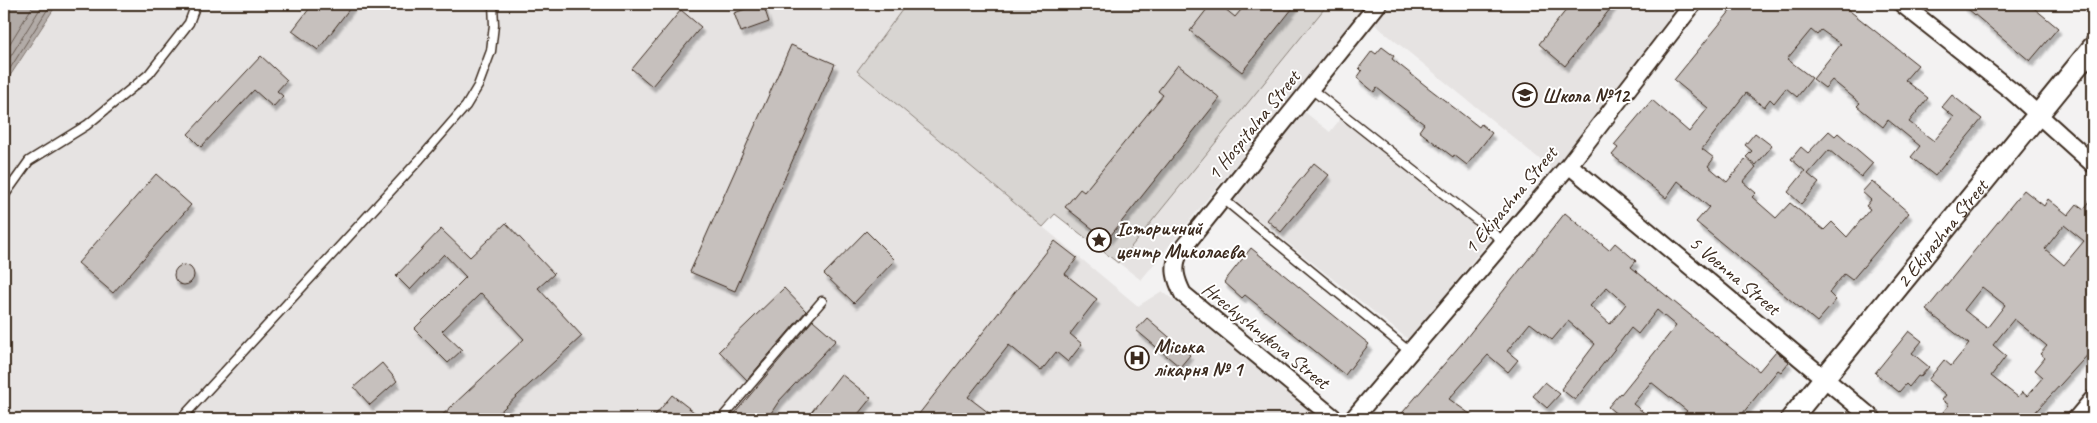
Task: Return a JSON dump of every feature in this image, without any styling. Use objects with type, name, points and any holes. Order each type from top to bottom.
[{"type":"street","name":"1 Hospitalna Street","points":[[1176,278],[1175,261],[1179,253],[1378,4]]},
{"type":"street","name":"1 Ekipashna Street","points":[[1353,419],[1569,165],[1694,4]]},
{"type":"street","points":[[1902,4],[2013,92],[2093,164]]},
{"type":"street","name":"2 Ekipazhna Street","points":[[1790,419],[2093,47]]},
{"type":"street","name":"5 Voenna Street","points":[[1569,165],[1873,419]]},
{"type":"street","name":"Hrechyshnykova Street","points":[[1176,278],[1183,294],[1335,419]]},
{"type":"street","points":[[2076,419],[2093,399]]},
{"type":"lane","points":[[4,196],[29,161],[87,125],[149,74],[189,23],[196,4]]},
{"type":"lane","points":[[181,419],[420,159],[466,106],[478,86],[491,51],[494,26],[493,4]]},
{"type":"lane","points":[[1310,88],[1503,241]]},
{"type":"lane","points":[[1222,198],[1411,353]]},
{"type":"lane","points":[[720,419],[822,302]]},
{"type":"shaded area","points":[[57,4],[1367,4],[1141,280],[1055,214],[1043,227],[1138,306],[1162,291],[1322,419],[4,419],[4,85]]},
{"type":"shaded area","points":[[896,4],[1328,4],[1118,263],[1055,214],[1043,227],[857,71],[902,10]]},
{"type":"shaded area","name":"Школа №12","points":[[1388,4],[1682,4],[1587,131],[1553,170],[1373,23]]},
{"type":"shaded area","points":[[1300,113],[1306,113],[1330,132],[1341,118],[1492,236],[1410,341],[1233,199]]},
{"type":"water","points":[[4,4],[57,4],[4,85]]},
{"type":"building","points":[[313,4],[353,4],[318,50],[292,31]]},
{"type":"building","points":[[763,4],[769,22],[741,32],[734,13]]},
{"type":"building","points":[[1211,4],[1219,4],[1235,17],[1246,4],[1296,4],[1242,72],[1190,31]]},
{"type":"building","points":[[1571,4],[1614,4],[1565,66],[1539,44]]},
{"type":"building","points":[[1736,4],[1841,4],[1918,65],[1905,80],[1928,98],[1909,122],[1934,141],[1954,117],[1942,107],[1952,95],[1982,119],[1935,176],[1911,157],[1920,146],[1888,120],[1883,127],[1857,106],[1860,103],[1832,80],[1825,88],[1813,79],[1841,44],[1821,30],[1817,35],[1811,30],[1787,59],[1812,78],[1797,97],[1786,88],[1774,103],[1770,99],[1764,107],[1746,93],[1702,149],[1714,158],[1708,166],[1727,182],[1746,159],[1756,167],[1743,182],[1756,193],[1752,197],[1776,218],[1790,203],[1824,230],[1832,222],[1847,237],[1870,209],[1866,206],[1871,200],[1862,192],[1872,181],[1909,213],[1852,280],[1844,274],[1829,293],[1836,300],[1817,322],[1696,222],[1709,207],[1678,181],[1666,198],[1612,155],[1618,148],[1614,145],[1652,100],[1689,132],[1708,108],[1674,80]]},
{"type":"building","points":[[1962,4],[2029,4],[2058,28],[2030,61]]},
{"type":"building","points":[[681,10],[701,27],[652,86],[632,69]]},
{"type":"building","points":[[791,45],[835,64],[735,291],[690,272]]},
{"type":"building","points":[[1382,47],[1394,56],[1392,59],[1426,86],[1479,127],[1481,124],[1492,133],[1467,165],[1454,155],[1453,157],[1419,131],[1424,124],[1377,88],[1374,92],[1357,78],[1362,71],[1359,68],[1372,51],[1376,54]]},
{"type":"building","points":[[261,56],[287,80],[277,91],[283,96],[273,107],[254,90],[201,147],[188,134]]},
{"type":"building","points":[[1178,65],[1220,98],[1107,240],[1065,207],[1080,189],[1084,192],[1163,95],[1158,91]]},
{"type":"building","points":[[1829,131],[1835,136],[1838,133],[1873,163],[1861,177],[1829,150],[1808,174],[1819,183],[1801,204],[1788,192],[1805,171],[1791,159],[1801,147],[1808,153]]},
{"type":"building","points":[[1755,133],[1772,146],[1756,165],[1746,157],[1752,151],[1745,145]]},
{"type":"building","points":[[1314,163],[1329,175],[1281,232],[1267,220]]},
{"type":"building","points":[[156,174],[191,205],[113,293],[78,263]]},
{"type":"building","points":[[2024,190],[2044,206],[2048,199],[2068,215],[2077,204],[2084,209],[2093,197],[2093,349],[2029,419],[1937,419],[1949,405],[1942,400],[1946,395],[1928,380],[1944,360],[1951,366],[1969,344],[1926,310]],"holes":[[[2064,225],[2084,241],[2064,265],[2045,249]],[[1982,287],[2005,305],[1987,328],[1964,310]],[[2014,319],[2047,346],[2040,354],[2045,358],[2035,370],[2043,377],[2027,396],[2022,392],[2018,397],[1991,376],[2006,356],[1993,345]]]},
{"type":"building","points":[[1565,213],[1609,250],[1615,243],[1636,261],[1631,267],[1759,371],[1776,351],[1789,362],[1781,372],[1778,370],[1738,419],[1680,419],[1687,411],[1651,382],[1633,404],[1652,419],[1623,419],[1608,407],[1621,394],[1676,326],[1657,310],[1638,334],[1631,328],[1575,400],[1561,389],[1595,344],[1568,321],[1552,340],[1530,323],[1507,351],[1518,360],[1508,372],[1488,355],[1449,399],[1477,419],[1397,419],[1463,342]],"holes":[[[1607,287],[1626,304],[1610,324],[1590,306]]]},
{"type":"building","points":[[506,223],[554,274],[538,288],[582,336],[492,419],[438,419],[524,339],[481,293],[442,331],[462,350],[448,363],[414,329],[466,277],[444,254],[410,290],[396,276],[441,229],[470,257]]},
{"type":"building","points":[[866,231],[895,260],[854,303],[824,274]]},
{"type":"building","points":[[1055,241],[1077,258],[1065,274],[1097,299],[1070,334],[1082,344],[1068,362],[1056,352],[1041,371],[1009,345],[968,397],[997,419],[915,419]]},
{"type":"building","points":[[1251,248],[1369,344],[1345,375],[1245,295],[1242,298],[1224,282]]},
{"type":"building","points":[[180,265],[188,265],[194,271],[194,279],[188,285],[180,285],[174,279],[174,271]]},
{"type":"building","points":[[784,288],[806,311],[747,380],[719,351]]},
{"type":"building","points":[[1147,318],[1190,355],[1180,367],[1136,330]]},
{"type":"building","points":[[813,320],[836,340],[779,401],[767,419],[730,419]]},
{"type":"building","points":[[1909,331],[1922,341],[1912,353],[1929,367],[1909,387],[1906,384],[1899,392],[1875,373]]},
{"type":"building","points":[[382,363],[397,381],[370,405],[354,387]]},
{"type":"building","points":[[841,374],[871,398],[854,419],[806,419]]},
{"type":"building","points":[[1545,382],[1560,394],[1547,408],[1533,396]]},
{"type":"building","points":[[672,395],[703,419],[652,419]]},
{"type":"place","name":"Школа №12","points":[[1525,95]]},
{"type":"place","name":"Історичний центр Миколаєва","points":[[1099,240]]},
{"type":"place","name":"Міська лікарня № 1","points":[[1137,358]]}]
